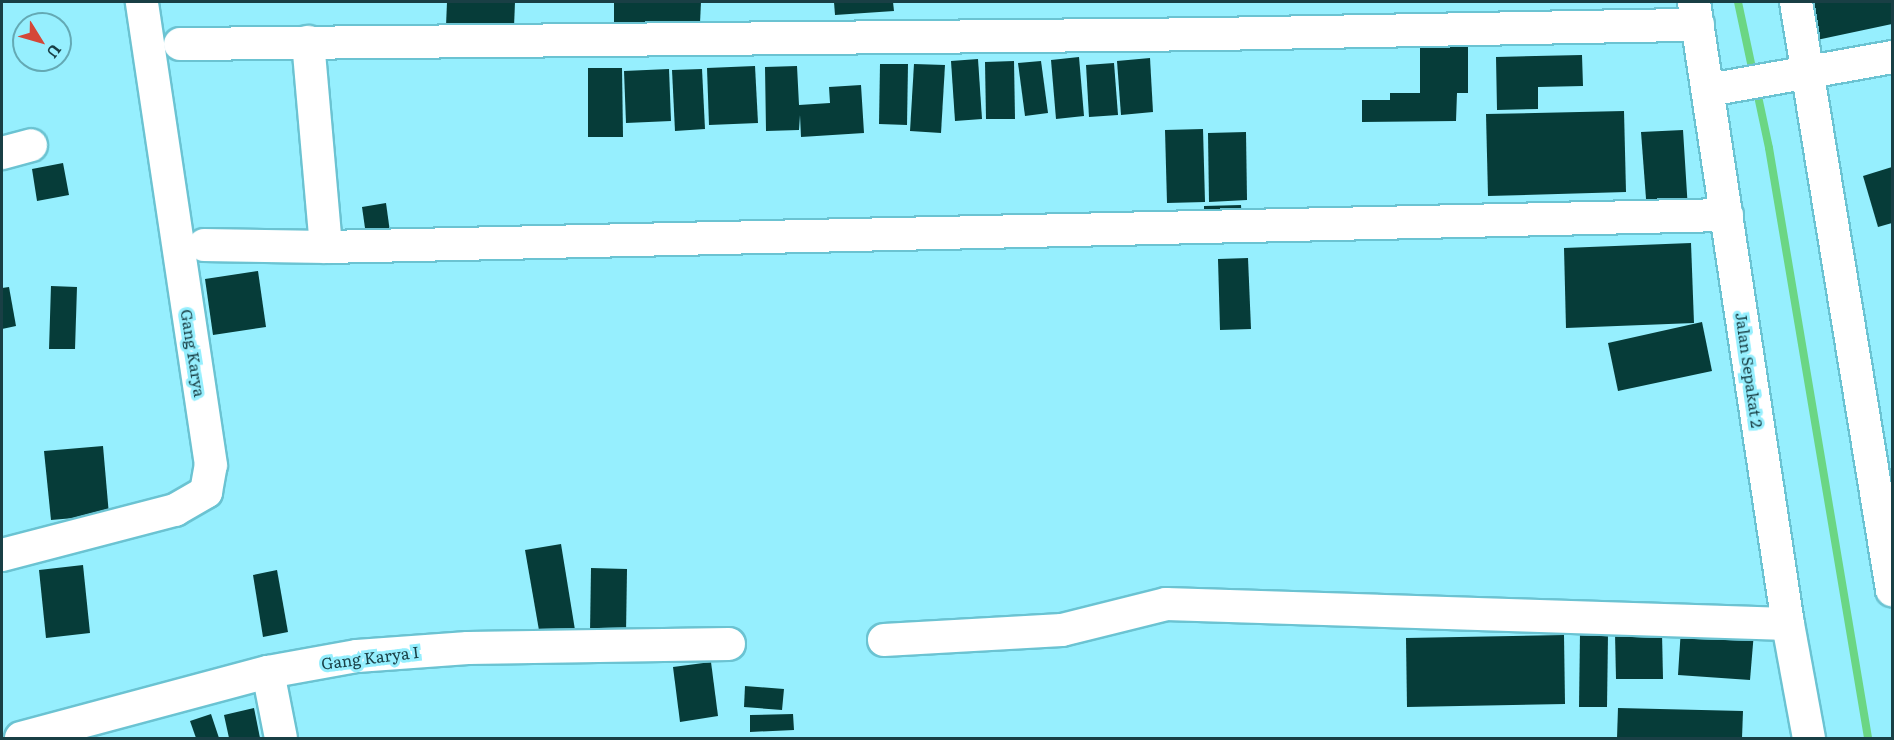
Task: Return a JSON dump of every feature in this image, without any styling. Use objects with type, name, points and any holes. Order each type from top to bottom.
[{"type":"street","name":"Gang Karya","points":[[2,555],[175,510],[206,492],[211,465],[142,2]]},
{"type":"street","points":[[1796,2],[1882,450],[1893,590]]},
{"type":"street","points":[[180,44],[1225,34],[1696,13]]},
{"type":"street","name":"Jalan Sepakat 2","points":[[1696,13],[1788,624],[1809,738]]},
{"type":"street","points":[[308,42],[326,247]]},
{"type":"street","points":[[1709,90],[1893,57]]},
{"type":"street","points":[[204,245],[326,247],[1727,215]]},
{"type":"street","points":[[884,640],[1062,630],[1166,604],[1788,624]]},
{"type":"street","name":"Gang Karya I","points":[[21,738],[268,672],[406,650],[729,644]]},
{"type":"street","points":[[268,672],[281,738]]},
{"type":"building","points":[[447,2],[515,2],[514,27],[446,26]]},
{"type":"building","points":[[614,2],[701,2],[700,23],[614,22]]},
{"type":"building","points":[[834,2],[893,2],[894,11],[835,15]]},
{"type":"building","points":[[1805,2],[1892,2],[1892,24],[1812,41]]},
{"type":"building","points":[[1420,40],[1468,40],[1468,93],[1457,93],[1456,121],[1362,122],[1362,100],[1390,100],[1390,93],[1420,93]]},
{"type":"building","points":[[1582,55],[1583,86],[1538,87],[1538,109],[1497,110],[1496,57]]},
{"type":"building","points":[[1079,57],[1084,116],[1056,119],[1051,60]]},
{"type":"building","points":[[1150,58],[1153,112],[1121,115],[1117,61]]},
{"type":"building","points":[[978,59],[982,119],[955,121],[951,61]]},
{"type":"building","points":[[1014,61],[1015,119],[986,119],[985,62]]},
{"type":"building","points":[[1041,61],[1048,113],[1025,116],[1018,63]]},
{"type":"building","points":[[1114,63],[1118,115],[1089,117],[1086,65]]},
{"type":"building","points":[[880,64],[908,64],[907,125],[879,124]]},
{"type":"building","points":[[914,64],[945,65],[941,133],[910,131]]},
{"type":"building","points":[[755,66],[758,123],[709,125],[707,68]]},
{"type":"building","points":[[797,66],[799,105],[830,103],[829,87],[861,85],[864,133],[801,137],[800,115],[799,130],[766,131],[765,67]]},
{"type":"building","points":[[588,68],[622,68],[623,137],[588,137]]},
{"type":"building","points":[[669,69],[671,121],[626,123],[624,71]]},
{"type":"building","points":[[702,69],[705,129],[675,131],[672,70]]},
{"type":"building","points":[[1624,111],[1626,192],[1488,196],[1486,114]]},
{"type":"building","points":[[1203,129],[1205,202],[1167,203],[1165,130]]},
{"type":"building","points":[[1683,130],[1688,210],[1647,212],[1641,132]]},
{"type":"building","points":[[1246,132],[1247,200],[1209,202],[1208,133]]},
{"type":"building","points":[[63,163],[69,195],[37,201],[32,169]]},
{"type":"building","points":[[1892,167],[1892,223],[1878,227],[1863,176]]},
{"type":"building","points":[[386,203],[390,232],[366,235],[362,207]]},
{"type":"building","points":[[1241,205],[1242,225],[1204,225],[1204,206]]},
{"type":"building","points":[[1691,243],[1694,323],[1566,328],[1564,248]]},
{"type":"building","points":[[1248,258],[1251,329],[1220,330],[1218,259]]},
{"type":"building","points":[[258,271],[266,327],[213,335],[205,279]]},
{"type":"building","points":[[51,286],[77,287],[75,349],[49,349]]},
{"type":"building","points":[[9,287],[16,326],[2,329],[2,288]]},
{"type":"building","points":[[1702,322],[1712,371],[1618,391],[1608,343]]},
{"type":"building","points":[[103,446],[109,515],[51,520],[44,451]]},
{"type":"building","points":[[561,544],[575,630],[540,636],[525,550]]},
{"type":"building","points":[[83,565],[90,633],[46,638],[39,570]]},
{"type":"building","points":[[591,568],[627,569],[626,633],[590,633]]},
{"type":"building","points":[[277,570],[288,632],[263,637],[253,575]]},
{"type":"building","points":[[1681,628],[1754,632],[1750,680],[1678,675]]},
{"type":"building","points":[[1580,633],[1608,634],[1607,707],[1579,707]]},
{"type":"building","points":[[1615,633],[1662,633],[1663,679],[1616,679]]},
{"type":"building","points":[[1564,635],[1565,704],[1407,707],[1406,638]]},
{"type":"building","points":[[711,662],[718,716],[680,722],[673,667]]},
{"type":"building","points":[[745,686],[784,689],[782,710],[744,707]]},
{"type":"building","points":[[254,708],[260,738],[229,738],[224,715]]},
{"type":"building","points":[[1618,708],[1743,711],[1742,738],[1617,738]]},
{"type":"building","points":[[211,714],[219,738],[196,738],[190,721]]},
{"type":"building","points":[[793,714],[794,730],[750,732],[750,715]]},
{"type":"waterway","points":[[1738,2],[1769,148],[1868,738]]}]
